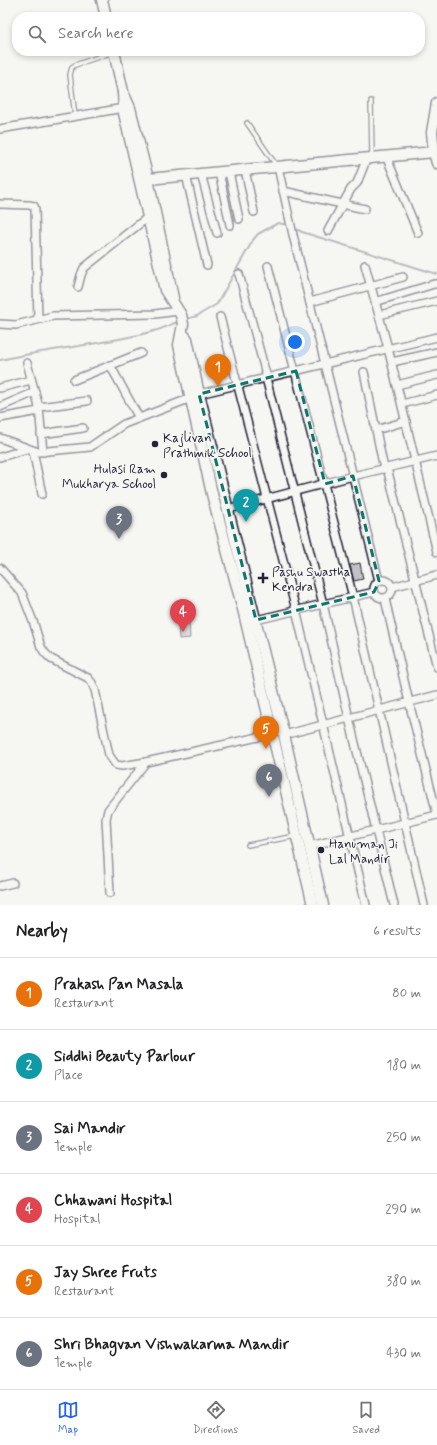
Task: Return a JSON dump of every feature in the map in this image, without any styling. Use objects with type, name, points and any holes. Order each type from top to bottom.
[{"type":"main road","points":[[102,0],[105,12]]},
{"type":"main road","points":[[115,56],[148,179],[179,318]]},
{"type":"main road","points":[[124,92],[124,108],[165,290],[179,318],[187,339],[212,494],[243,609],[313,905]]},
{"type":"main road","points":[[148,179],[386,156],[436,156],[432,132],[437,103]]},
{"type":"main road","points":[[195,396],[228,509],[256,620],[323,905]]},
{"type":"street","points":[[2,128],[124,108]]},
{"type":"street","points":[[386,156],[418,234]]},
{"type":"street","points":[[328,230],[346,204],[369,158]]},
{"type":"street","points":[[278,167],[293,235],[379,581]]},
{"type":"street","points":[[245,170],[254,212]]},
{"type":"street","points":[[224,172],[239,219]]},
{"type":"street","points":[[224,172],[230,225]]},
{"type":"street","points":[[201,174],[217,233]]},
{"type":"street","points":[[186,175],[207,265]]},
{"type":"street","points":[[283,191],[366,209]]},
{"type":"street","points":[[0,204],[29,205],[34,206],[35,208],[38,319]]},
{"type":"street","points":[[78,287],[84,268],[148,217]]},
{"type":"street","points":[[365,265],[392,362],[437,552]]},
{"type":"street","points":[[268,266],[353,597],[424,905]]},
{"type":"street","points":[[239,274],[322,604],[394,905]]},
{"type":"street","points":[[310,302],[403,276]]},
{"type":"street","points":[[375,302],[437,284]]},
{"type":"street","points":[[379,315],[437,301]]},
{"type":"street","points":[[0,324],[16,326],[52,316],[155,314],[179,318]]},
{"type":"street","points":[[220,317],[296,610],[366,905]]},
{"type":"street","points":[[0,438],[30,450],[43,452],[90,447],[124,424],[195,396],[437,337]]},
{"type":"street","points":[[392,362],[437,352]]},
{"type":"street","points":[[74,380],[141,353]]},
{"type":"street","points":[[27,363],[39,409],[43,452]]},
{"type":"street","points":[[110,365],[140,418]]},
{"type":"street","points":[[364,372],[376,430],[437,667]]},
{"type":"street","points":[[397,385],[437,375]]},
{"type":"street","points":[[0,388],[31,380]]},
{"type":"street","points":[[0,407],[35,392]]},
{"type":"street","points":[[402,404],[437,395]]},
{"type":"street","points":[[0,418],[39,409],[87,401]]},
{"type":"street","points":[[376,430],[406,421]]},
{"type":"street","points":[[41,434],[83,428]]},
{"type":"street","points":[[0,445],[10,442]]},
{"type":"street","points":[[0,457],[30,450]]},
{"type":"street","points":[[30,450],[42,494]]},
{"type":"street","points":[[228,509],[353,476],[437,456]]},
{"type":"street","points":[[0,568],[22,593],[41,647],[45,653],[51,659],[88,678],[92,683],[95,690],[109,755],[116,765],[122,766],[146,762],[272,734]]},
{"type":"street","points":[[392,587],[437,576]]},
{"type":"street","points":[[382,580],[389,582],[392,587],[392,593],[385,599],[378,597],[374,592],[375,585],[382,580]]},
{"type":"street","points":[[256,620],[374,592]]},
{"type":"street","points":[[310,846],[437,814],[385,599]]},
{"type":"street","points":[[284,735],[437,695]]},
{"type":"street","points":[[110,893],[106,819],[107,813],[146,762]]},
{"type":"street","points":[[0,886],[13,883]]},
{"type":"lane","points":[[75,116],[70,75],[72,67],[100,56]]},
{"type":"lane","points":[[369,158],[370,101]]},
{"type":"lane","points":[[247,123],[278,167]]},
{"type":"lane","points":[[248,845],[296,836]]},
{"type":"highlighted area","points":[[296,371],[325,484],[353,476],[379,581],[374,592],[256,620],[199,394]]},
{"type":"building","points":[[360,563],[363,579],[354,581],[350,565]]},
{"type":"building","points":[[189,621],[190,638],[179,639],[178,622]]},
{"type":"waterway","points":[[186,319],[197,316],[217,304],[253,240],[258,234],[278,223],[288,225]]},
{"type":"waterway","points":[[294,228],[302,232],[437,274]]},
{"type":"waterway","points":[[0,360],[135,336],[157,330],[180,321]]},
{"type":"place","name":"Prakash Pan Masala","points":[[218,387]]},
{"type":"place","name":"Kajlivan Prathmik School","points":[[155,444]]},
{"type":"place","name":"Hulasi Ram Mukharya School","points":[[164,475]]},
{"type":"place","name":"Siddhi Beauty Parlour","points":[[246,522]]},
{"type":"place","name":"Sai Mandir","points":[[119,539]]},
{"type":"place","name":"Pashu Swastha Kendra","points":[[263,578]]},
{"type":"place","name":"Chhawani Hospital","points":[[183,632]]},
{"type":"place","name":"Jay Shree Fruts","points":[[266,749]]},
{"type":"place","name":"Shri Bhagvan Vishwakarma Mandir","points":[[269,797]]},
{"type":"place","name":"Hanuman Ji Lal Mandir","points":[[321,850]]}]
